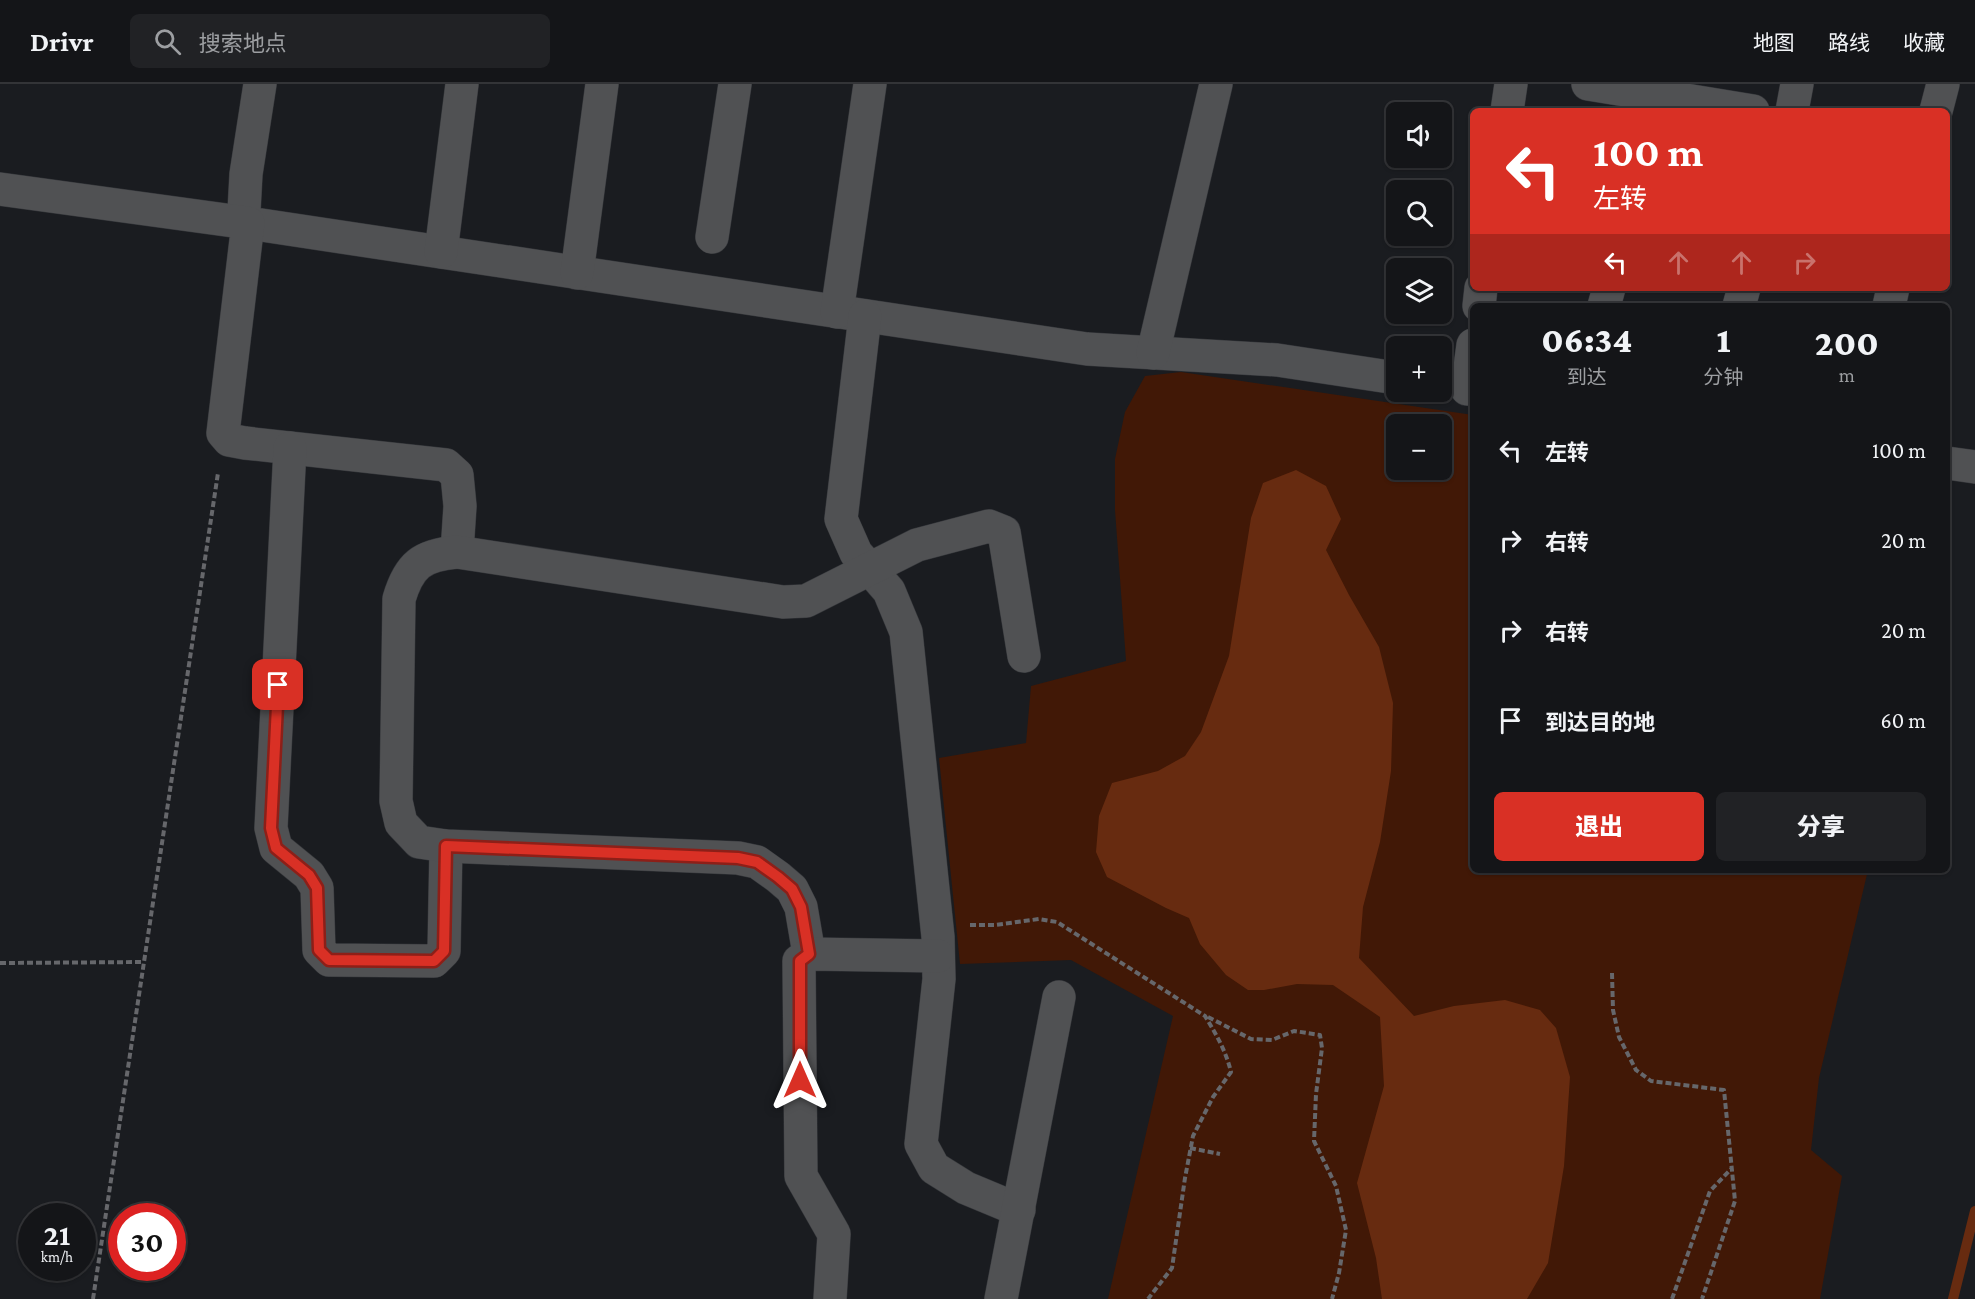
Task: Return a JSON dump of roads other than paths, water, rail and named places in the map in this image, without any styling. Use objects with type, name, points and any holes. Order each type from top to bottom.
[{"type":"street","points":[[260,84],[246,174],[244,211],[248,224],[224,433],[229,440],[446,465],[457,475],[460,506],[457,552]]},
{"type":"street","points":[[441,252],[462,84]]},
{"type":"street","points":[[577,273],[602,84]]},
{"type":"street","points":[[712,237],[735,84]]},
{"type":"street","points":[[870,84],[851,314],[841,519],[856,553],[889,591],[906,632],[936,924],[939,979],[921,1144],[934,1168],[966,1188],[1019,1210]]},
{"type":"street","points":[[1153,353],[1216,84]]},
{"type":"street","points":[[1507,108],[1511,84]]},
{"type":"street","points":[[1588,84],[1733,108]]},
{"type":"street","points":[[1793,108],[1797,84]]},
{"type":"street","points":[[1937,108],[1943,84]]},
{"type":"street","points":[[0,189],[441,252],[1087,349],[1277,360],[1386,376]]},
{"type":"street","points":[[1460,388],[1470,355]]},
{"type":"street","points":[[290,448],[271,828],[276,848],[309,875],[317,888],[319,950],[329,960],[434,961],[444,951],[446,846]]},
{"type":"street","points":[[1950,463],[1975,467]]},
{"type":"street","points":[[809,954],[801,907],[792,889],[757,862],[738,858],[446,846],[419,842],[401,822],[396,801],[399,599],[404,580],[426,559],[439,554],[457,552],[783,602],[806,601],[917,545],[989,526],[1004,532],[1024,656]]},
{"type":"street","points":[[830,1299],[834,1234],[801,1176],[800,961],[809,954],[938,956]]},
{"type":"street","points":[[1001,1299],[1059,997]]},
{"type":"waterway","points":[[1953,1299],[1975,1211]]}]
